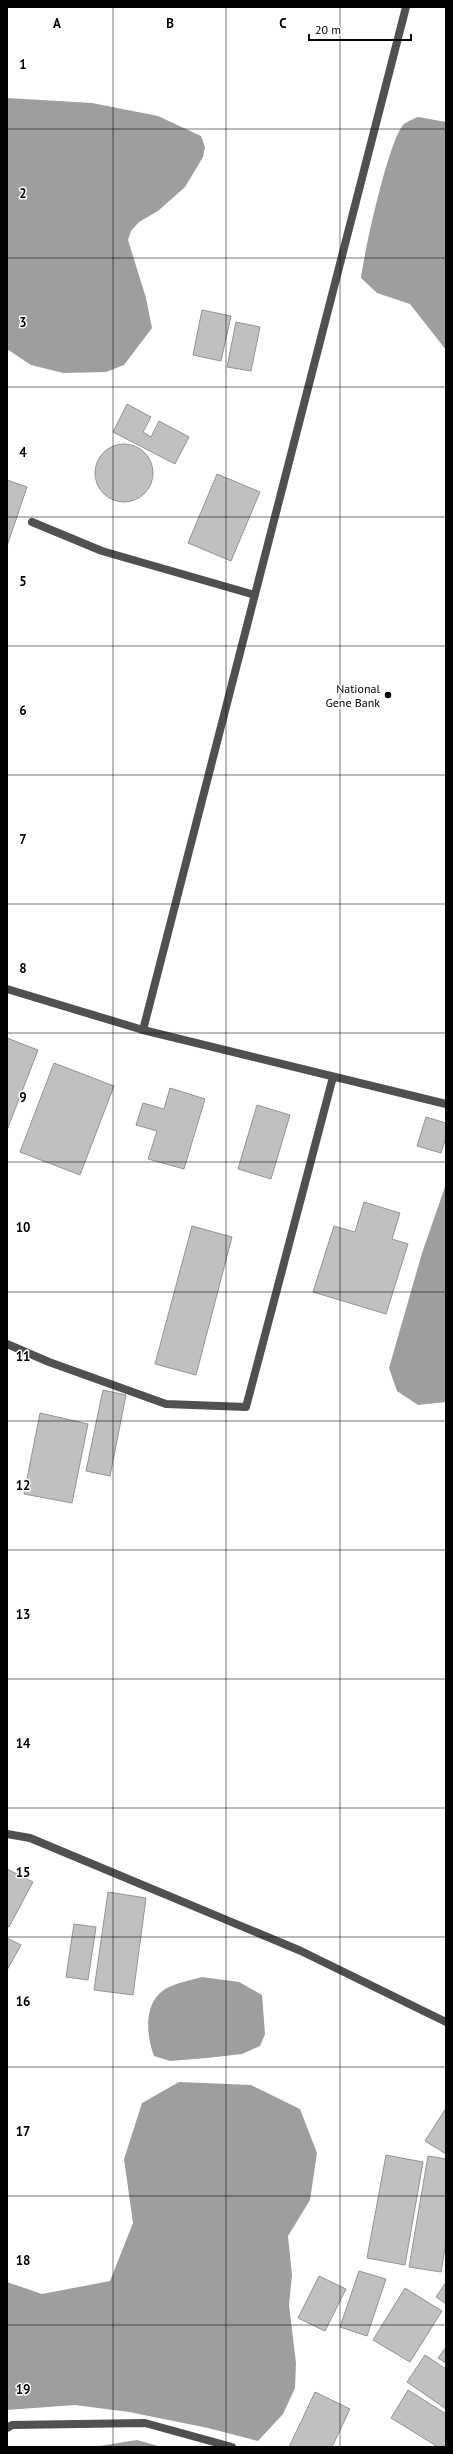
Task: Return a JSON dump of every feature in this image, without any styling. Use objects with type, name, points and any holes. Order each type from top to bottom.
[{"type":"street","points":[[143,1030],[406,7]]},
{"type":"street","points":[[32,522],[102,551],[255,595]]},
{"type":"street","points":[[7,989],[143,1030],[446,1104]]},
{"type":"street","points":[[7,1344],[49,1362],[166,1404],[246,1407],[333,1077]]},
{"type":"street","points":[[7,1834],[30,1838],[301,1952],[446,2022]]},
{"type":"street","points":[[7,2428],[12,2424],[145,2423],[232,2447]]},
{"type":"shaded area","points":[[7,98],[92,103],[158,116],[201,136],[205,147],[203,157],[185,187],[158,211],[139,222],[131,231],[128,240],[146,298],[152,328],[124,365],[106,372],[63,373],[31,365],[7,349]]},
{"type":"shaded area","points":[[418,117],[446,122],[446,350],[410,304],[377,293],[361,278],[372,222],[391,150],[404,124]]},
{"type":"shaded area","points":[[446,1184],[446,1402],[418,1405],[397,1391],[389,1368],[422,1253]]},
{"type":"shaded area","points":[[202,1977],[239,1982],[262,1995],[265,2034],[260,2046],[242,2054],[207,2058],[170,2061],[154,2056],[149,2038],[148,2019],[154,2001],[159,1994],[167,1988]]},
{"type":"shaded area","points":[[179,2082],[251,2085],[300,2109],[317,2153],[310,2200],[288,2236],[292,2275],[289,2305],[296,2363],[295,2388],[283,2414],[258,2441],[208,2428],[129,2412],[75,2405],[7,2410],[7,2282],[42,2294],[110,2281],[133,2223],[124,2159],[142,2103]]},
{"type":"shaded area","points":[[137,2440],[162,2447],[93,2447]]},
{"type":"building","points":[[202,310],[231,316],[221,361],[193,355]]},
{"type":"building","points":[[236,322],[260,327],[251,371],[227,367]]},
{"type":"building","points":[[127,404],[151,417],[143,432],[151,437],[159,421],[189,437],[175,464],[113,432]]},
{"type":"building","points":[[124,444],[135,446],[148,457],[151,462],[153,473],[151,484],[140,497],[135,500],[124,502],[113,500],[100,489],[97,484],[95,473],[97,462],[108,449],[113,446]]},
{"type":"building","points":[[217,474],[260,492],[231,561],[188,543]]},
{"type":"building","points":[[7,480],[27,487],[7,546]]},
{"type":"building","points":[[7,1038],[38,1050],[7,1130]]},
{"type":"building","points":[[54,1063],[114,1086],[80,1175],[20,1152]]},
{"type":"building","points":[[170,1088],[205,1099],[184,1169],[148,1159],[157,1131],[136,1125],[143,1103],[164,1109]]},
{"type":"building","points":[[257,1105],[290,1115],[271,1179],[238,1169]]},
{"type":"building","points":[[426,1117],[446,1123],[446,1137],[441,1153],[417,1146]]},
{"type":"building","points":[[364,1202],[400,1213],[392,1239],[408,1244],[386,1314],[313,1292],[334,1226],[355,1232]]},
{"type":"building","points":[[192,1226],[232,1237],[196,1375],[155,1364]]},
{"type":"building","points":[[103,1390],[126,1395],[110,1476],[86,1471]]},
{"type":"building","points":[[40,1413],[88,1424],[72,1503],[24,1494]]},
{"type":"building","points":[[7,1869],[33,1882],[9,1927],[7,1926]]},
{"type":"building","points":[[108,1892],[146,1898],[133,1995],[94,1990]]},
{"type":"building","points":[[74,1924],[96,1927],[88,1980],[66,1977]]},
{"type":"building","points":[[7,1938],[21,1945],[7,1970]]},
{"type":"building","points":[[446,2108],[446,2154],[425,2141]]},
{"type":"building","points":[[386,2155],[423,2162],[405,2265],[367,2258]]},
{"type":"building","points":[[428,2156],[446,2159],[446,2242],[441,2272],[409,2267]]},
{"type":"building","points":[[359,2271],[386,2279],[367,2336],[340,2327]]},
{"type":"building","points":[[319,2276],[346,2289],[325,2331],[298,2318]]},
{"type":"building","points":[[446,2282],[446,2304],[436,2297]]},
{"type":"building","points":[[405,2288],[442,2311],[410,2362],[373,2340]]},
{"type":"building","points":[[446,2347],[446,2363],[438,2358]]},
{"type":"building","points":[[425,2355],[446,2369],[446,2409],[407,2382]]},
{"type":"building","points":[[408,2390],[446,2414],[446,2447],[438,2447],[391,2418]]},
{"type":"building","points":[[315,2392],[350,2409],[332,2447],[289,2447]]},
{"type":"place","name":"National Gene Bank","points":[[388,695]]}]
